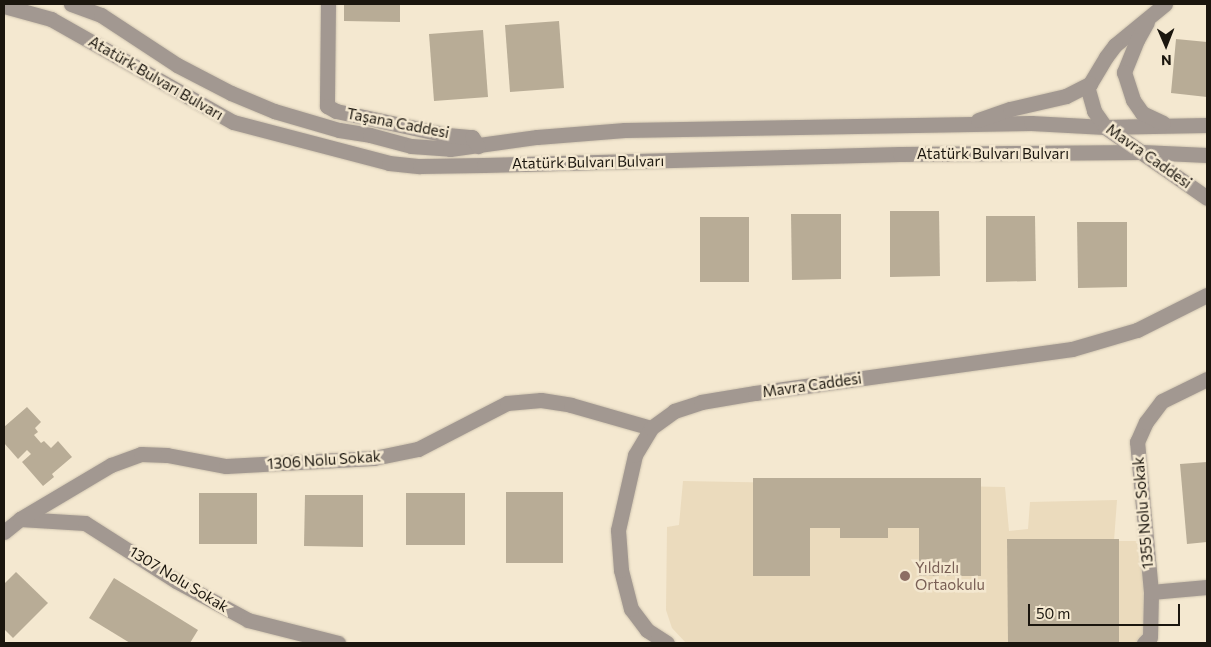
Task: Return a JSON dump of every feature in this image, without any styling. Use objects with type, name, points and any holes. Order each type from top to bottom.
[{"type":"street","name":"Atatürk Bulvarı Bulvarı","points":[[71,4],[101,15],[177,65],[231,93],[274,111],[339,130],[370,135],[411,146],[450,148],[478,146],[537,137],[625,130],[1031,123],[1105,127],[1207,125]]},
{"type":"street","name":"Taşana Caddesi","points":[[328,4],[327,106],[336,112],[447,135],[472,137],[478,146]]},
{"type":"street","name":"Atatürk Bulvarı Bulvarı","points":[[4,6],[50,19],[232,122],[389,163],[429,166],[900,154],[1142,152],[1207,155]]},
{"type":"street","name":"Mavra Caddesi","points":[[1159,8],[1115,45],[1087,86],[1090,98],[1105,127],[1207,198]]},
{"type":"street","name":"Mavra Caddesi","points":[[1159,8],[1137,40],[1124,72],[1133,100],[1142,113],[1168,125]]},
{"type":"street","points":[[968,124],[1010,108],[1066,96],[1090,84]]},
{"type":"street","name":"Mavra Caddesi","points":[[667,643],[646,630],[632,609],[620,570],[618,530],[635,455],[652,428],[674,411],[701,402],[1072,349],[1137,330],[1207,295]]},
{"type":"street","name":"1355 Nolu Sokak","points":[[1144,643],[1150,637],[1151,592],[1137,442],[1146,422],[1162,401],[1207,380]]},
{"type":"street","name":"1306 Nolu Sokak","points":[[4,532],[20,519],[110,465],[141,454],[167,455],[226,466],[374,458],[418,449],[507,403],[541,400],[571,405],[652,428]]},
{"type":"street","name":"1307 Nolu Sokak","points":[[20,519],[85,523],[176,581],[248,620],[338,643]]},
{"type":"street","points":[[1151,592],[1207,587]]},
{"type":"shaded area","name":"Yıldızlı Ortaokulu","points":[[683,481],[1005,487],[1009,531],[1028,529],[1030,502],[1117,500],[1114,541],[1140,541],[1149,643],[686,643],[672,628],[666,610],[667,527],[679,525]]},
{"type":"building","points":[[344,4],[400,4],[400,22],[344,21]]},
{"type":"building","points":[[559,21],[564,88],[510,92],[505,25]]},
{"type":"building","points":[[483,30],[488,97],[434,101],[429,34]]},
{"type":"building","points":[[1176,39],[1207,42],[1207,97],[1171,93]]},
{"type":"building","points":[[890,211],[939,211],[940,276],[890,277]]},
{"type":"building","points":[[791,214],[841,214],[841,279],[792,280]]},
{"type":"building","points":[[986,216],[1035,216],[1036,281],[986,282]]},
{"type":"building","points":[[700,217],[749,217],[749,282],[700,282]]},
{"type":"building","points":[[1077,222],[1127,222],[1127,287],[1078,288]]},
{"type":"building","points":[[27,407],[41,422],[35,428],[38,432],[34,435],[41,443],[44,441],[51,448],[58,441],[72,457],[52,474],[54,477],[43,486],[22,462],[31,454],[27,450],[18,459],[4,443],[4,427]]},
{"type":"building","points":[[1207,462],[1207,542],[1187,544],[1180,464]]},
{"type":"building","points":[[753,478],[981,478],[981,576],[919,576],[919,528],[888,528],[888,538],[840,538],[840,528],[810,528],[810,576],[753,576]]},
{"type":"building","points":[[506,492],[563,492],[563,563],[506,563]]},
{"type":"building","points":[[199,493],[257,493],[257,544],[199,544]]},
{"type":"building","points":[[406,493],[465,493],[465,545],[406,545]]},
{"type":"building","points":[[305,495],[363,495],[363,547],[304,546]]},
{"type":"building","points":[[1007,539],[1119,539],[1119,643],[1008,643]]},
{"type":"building","points":[[16,572],[48,603],[13,638],[4,629],[4,584]]},
{"type":"building","points":[[114,578],[198,630],[190,643],[130,643],[89,618]]},
{"type":"place","name":"Yıldızlı Ortaokulu","points":[[905,576]]}]
